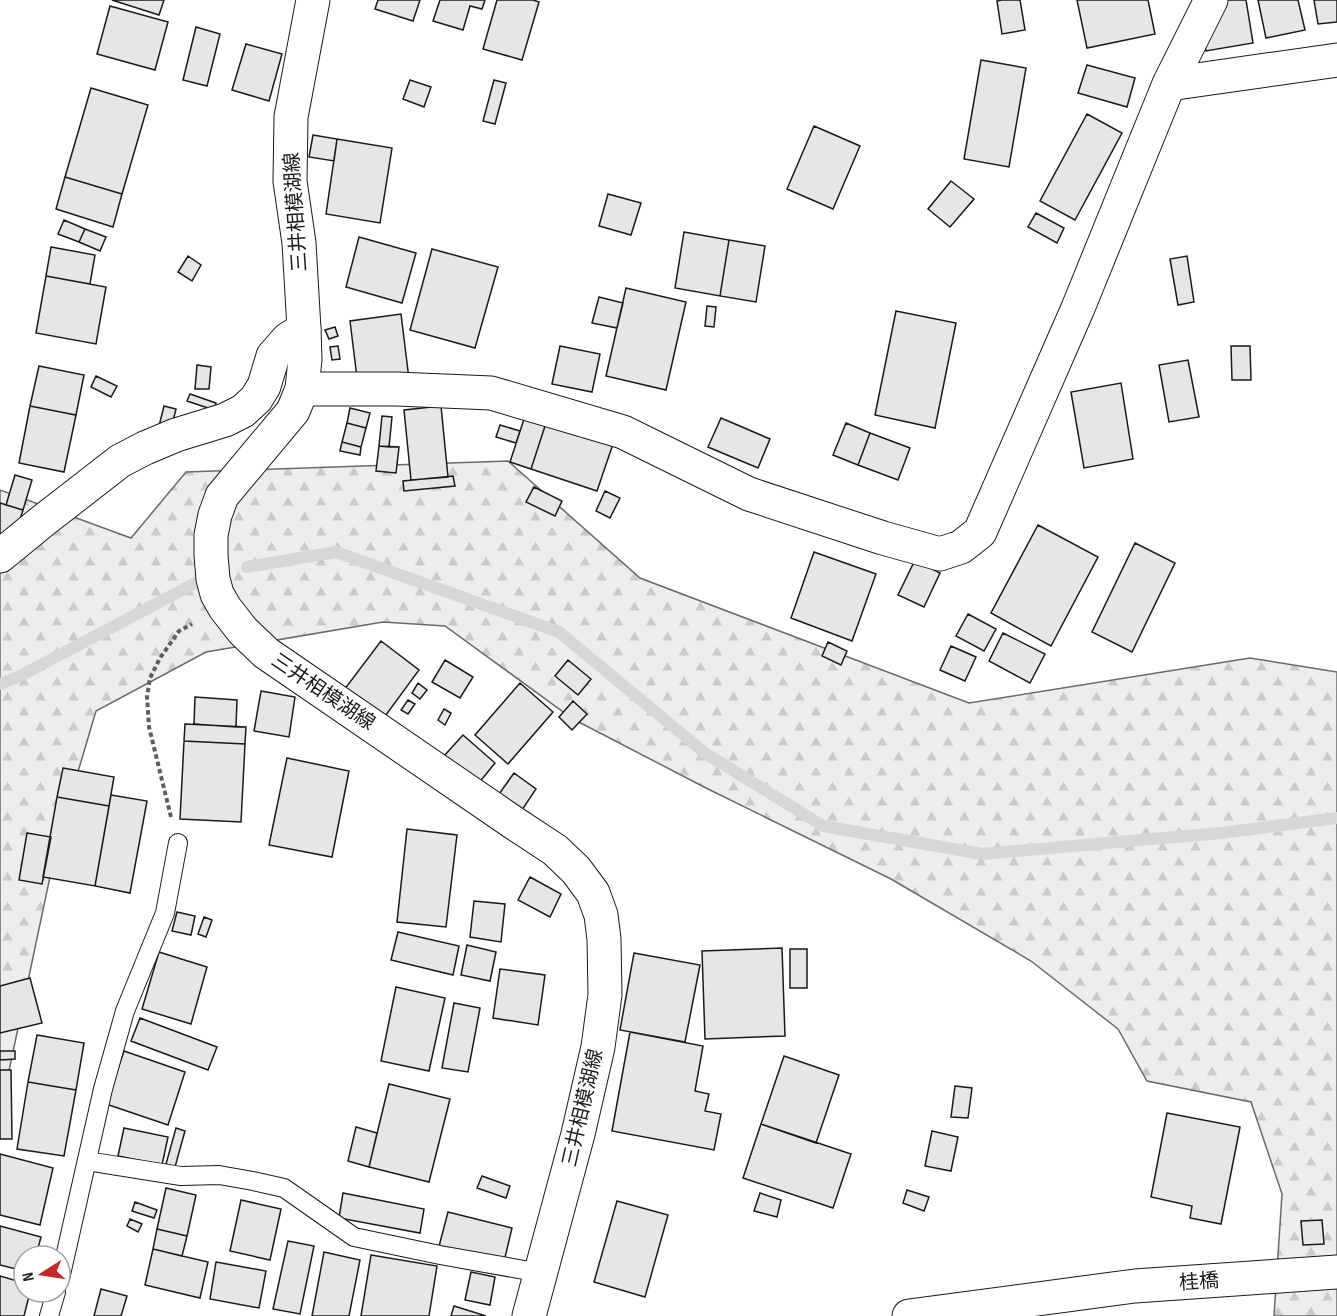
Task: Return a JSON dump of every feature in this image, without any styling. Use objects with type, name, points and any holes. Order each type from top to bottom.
[{"type":"main road","name":"三井相模湖線","points":[[313,0],[291,117],[290,181],[299,243],[304,329],[305,359],[302,389],[293,411],[222,496],[211,535],[210,555],[213,579],[217,594],[225,608],[243,631],[266,653],[555,850],[576,870],[593,893],[601,915],[604,939],[605,995],[598,1047],[575,1145],[529,1316]]},
{"type":"main road","points":[[302,389],[397,389],[491,393],[623,432],[749,494],[883,538],[940,554],[961,547],[980,532],[1078,308],[1169,84],[1210,0]]},
{"type":"main road","points":[[1169,84],[1337,60]]},
{"type":"main road","points":[[0,556],[120,461],[176,435],[225,420],[243,411],[256,399],[264,386],[273,356],[288,339],[304,329]]},
{"type":"main road","name":"桂橋","points":[[909,1316],[1135,1286],[1337,1272]]},
{"type":"lane","points":[[68,1244],[103,1089],[125,1011],[165,914],[178,843]]},
{"type":"lane","points":[[87,1161],[181,1176],[219,1175],[284,1188],[354,1237],[541,1274]]},
{"type":"path","points":[[178,843],[149,727],[147,697],[150,678],[160,658],[179,631],[225,608]]},
{"type":"green space","points":[[508,461],[640,578],[969,703],[1250,658],[1337,672],[1337,1316],[1274,1316],[1282,1194],[1251,1102],[1147,1081],[1118,1029],[1031,961],[891,879],[706,788],[573,719],[445,626],[383,622],[206,652],[96,711],[58,839],[6,1085],[0,1087],[0,490],[131,538],[186,472]]},
{"type":"building","points":[[112,0],[164,0],[159,15]]},
{"type":"building","points":[[378,0],[420,0],[413,21],[375,9]]},
{"type":"building","points":[[440,0],[485,0],[482,9],[470,6],[463,30],[433,21]]},
{"type":"building","points":[[497,0],[539,2],[522,60],[483,49]]},
{"type":"building","points":[[1020,0],[1025,30],[1002,34],[997,1]]},
{"type":"building","points":[[1077,0],[1148,0],[1155,34],[1087,48]]},
{"type":"building","points":[[1227,0],[1246,0],[1253,43],[1206,51],[1203,33],[1211,10]]},
{"type":"building","points":[[1258,0],[1298,0],[1305,30],[1266,38]]},
{"type":"building","points":[[1314,0],[1337,0],[1337,22],[1318,24]]},
{"type":"building","points":[[110,6],[168,22],[155,70],[97,54]]},
{"type":"building","points":[[196,27],[220,34],[207,86],[183,80]]},
{"type":"building","points":[[246,44],[282,54],[269,101],[232,90]]},
{"type":"building","points":[[981,60],[1026,68],[1009,167],[964,159]]},
{"type":"building","points":[[1087,65],[1135,78],[1127,107],[1078,93]]},
{"type":"building","points":[[410,80],[431,87],[424,107],[403,99]]},
{"type":"building","points":[[494,80],[506,83],[495,124],[483,121]]},
{"type":"building","points":[[91,88],[148,105],[122,194],[65,177]]},
{"type":"building","points":[[1087,114],[1122,133],[1075,220],[1040,201]]},
{"type":"building","points":[[814,126],[860,146],[833,209],[787,189]]},
{"type":"building","points":[[313,135],[337,139],[334,161],[309,157]]},
{"type":"building","points":[[337,139],[392,148],[380,223],[326,214]]},
{"type":"building","points":[[65,177],[122,194],[113,227],[56,209]]},
{"type":"building","points":[[951,181],[974,199],[950,227],[928,209]]},
{"type":"building","points":[[608,194],[641,203],[631,235],[599,226]]},
{"type":"building","points":[[1036,213],[1064,228],[1057,243],[1028,227]]},
{"type":"building","points":[[64,220],[85,229],[79,242],[58,234]]},
{"type":"building","points":[[85,229],[106,237],[100,251],[79,242]]},
{"type":"building","points":[[684,232],[729,240],[720,296],[675,288]]},
{"type":"building","points":[[359,237],[416,253],[402,303],[346,287]]},
{"type":"building","points":[[729,240],[765,246],[756,302],[720,296]]},
{"type":"building","points":[[51,247],[95,255],[90,284],[46,276]]},
{"type":"building","points":[[432,249],[498,267],[475,348],[410,330]]},
{"type":"building","points":[[188,256],[201,265],[192,281],[178,272]]},
{"type":"building","points":[[1187,256],[1194,302],[1178,305],[1170,259]]},
{"type":"building","points":[[46,276],[106,287],[96,344],[36,333]]},
{"type":"building","points":[[626,288],[686,302],[666,390],[606,376]]},
{"type":"building","points":[[599,297],[623,303],[617,328],[592,323]]},
{"type":"building","points":[[707,306],[716,307],[714,327],[705,326]]},
{"type":"building","points":[[896,311],[956,323],[935,428],[875,415]]},
{"type":"building","points":[[401,314],[409,379],[358,386],[350,321]]},
{"type":"building","points":[[335,327],[338,336],[329,339],[325,330]]},
{"type":"building","points":[[338,346],[340,359],[332,360],[330,347]]},
{"type":"building","points":[[560,346],[600,354],[592,392],[552,384]]},
{"type":"building","points":[[1231,346],[1250,346],[1251,380],[1232,380]]},
{"type":"building","points":[[1188,360],[1199,417],[1169,422],[1159,365]]},
{"type":"building","points":[[197,365],[211,367],[209,389],[195,389]]},
{"type":"building","points":[[39,366],[84,375],[76,415],[30,406]]},
{"type":"building","points":[[96,376],[117,386],[111,397],[91,387]]},
{"type":"building","points":[[1121,383],[1133,459],[1084,468],[1071,392]]},
{"type":"building","points":[[190,394],[216,403],[214,410],[187,401]]},
{"type":"building","points":[[30,406],[76,415],[64,472],[19,463]]},
{"type":"building","points":[[164,406],[176,409],[171,429],[159,426]]},
{"type":"building","points":[[441,406],[448,477],[411,480],[404,410]]},
{"type":"building","points":[[350,408],[370,413],[366,428],[347,423]]},
{"type":"building","points":[[526,413],[547,420],[531,469],[510,462]]},
{"type":"building","points":[[382,416],[392,417],[389,447],[379,446]]},
{"type":"building","points":[[721,418],[770,439],[758,468],[708,447]]},
{"type":"building","points":[[547,420],[614,441],[597,491],[531,469]]},
{"type":"building","points":[[347,423],[366,428],[361,447],[342,442]]},
{"type":"building","points":[[846,423],[870,433],[858,465],[833,455]]},
{"type":"building","points":[[500,425],[520,431],[516,443],[496,437]]},
{"type":"building","points":[[870,433],[910,448],[898,480],[858,465]]},
{"type":"building","points":[[342,442],[361,447],[360,455],[340,451]]},
{"type":"building","points":[[379,446],[399,447],[396,473],[376,471]]},
{"type":"building","points":[[15,475],[32,480],[23,510],[6,505]]},
{"type":"building","points":[[453,476],[455,486],[404,491],[403,481]]},
{"type":"building","points":[[534,487],[562,501],[555,516],[526,502]]},
{"type":"building","points":[[605,491],[620,498],[610,518],[596,511]]},
{"type":"building","points":[[0,503],[23,510],[13,542],[0,538]]},
{"type":"building","points":[[1038,525],[1098,557],[1051,646],[991,613]]},
{"type":"building","points":[[1135,543],[1175,563],[1132,652],[1092,632]]},
{"type":"building","points":[[814,552],[876,574],[852,641],[791,618]]},
{"type":"building","points":[[915,560],[940,573],[924,607],[898,595]]},
{"type":"building","points":[[968,614],[996,629],[984,651],[956,636]]},
{"type":"building","points":[[1003,633],[1045,654],[1030,683],[989,661]]},
{"type":"building","points":[[381,641],[419,670],[383,719],[344,690]]},
{"type":"building","points":[[828,642],[847,651],[841,665],[822,656]]},
{"type":"building","points":[[951,646],[976,657],[965,681],[940,670]]},
{"type":"building","points":[[445,660],[473,677],[460,698],[432,682]]},
{"type":"building","points":[[568,660],[591,679],[578,695],[555,676]]},
{"type":"building","points":[[418,683],[427,690],[420,699],[412,693]]},
{"type":"building","points":[[520,683],[553,712],[508,764],[475,735]]},
{"type":"building","points":[[261,691],[295,697],[289,737],[254,731]]},
{"type":"building","points":[[195,697],[237,700],[236,727],[194,724]]},
{"type":"building","points":[[408,700],[415,704],[408,714],[401,710]]},
{"type":"building","points":[[573,701],[587,714],[572,730],[559,717]]},
{"type":"building","points":[[444,709],[451,713],[445,725],[438,720]]},
{"type":"building","points":[[185,724],[246,727],[245,744],[184,741]]},
{"type":"building","points":[[463,735],[495,763],[478,784],[444,756]]},
{"type":"building","points":[[184,741],[245,744],[241,822],[180,819]]},
{"type":"building","points":[[287,758],[349,771],[332,857],[269,845]]},
{"type":"building","points":[[63,768],[114,777],[109,806],[57,797]]},
{"type":"building","points":[[514,773],[536,789],[522,810],[499,794]]},
{"type":"building","points":[[111,795],[147,801],[130,893],[95,886]]},
{"type":"building","points":[[57,797],[109,806],[95,886],[43,877]]},
{"type":"building","points":[[407,829],[457,835],[446,927],[397,922]]},
{"type":"building","points":[[27,833],[51,837],[42,884],[19,880]]},
{"type":"building","points":[[530,877],[561,894],[550,917],[518,900]]},
{"type":"building","points":[[474,901],[505,904],[501,942],[470,937]]},
{"type":"building","points":[[177,912],[195,916],[191,935],[172,931]]},
{"type":"building","points":[[204,917],[212,920],[206,937],[198,934]]},
{"type":"building","points":[[398,932],[459,946],[453,975],[391,960]]},
{"type":"building","points":[[467,945],[496,952],[490,981],[461,975]]},
{"type":"building","points":[[782,948],[785,1036],[705,1039],[702,951]]},
{"type":"building","points":[[790,949],[807,949],[807,988],[790,988]]},
{"type":"building","points":[[159,952],[207,967],[191,1024],[142,1009]]},
{"type":"building","points":[[634,953],[700,965],[685,1042],[620,1030]]},
{"type":"building","points":[[500,969],[545,975],[538,1025],[493,1018]]},
{"type":"building","points":[[30,978],[42,1023],[0,1033],[0,986]]},
{"type":"building","points":[[396,987],[445,998],[429,1071],[381,1061]]},
{"type":"building","points":[[454,1003],[480,1008],[468,1072],[442,1068]]},
{"type":"building","points":[[140,1018],[217,1047],[208,1070],[131,1041]]},
{"type":"building","points":[[630,1032],[703,1046],[695,1091],[709,1094],[705,1111],[721,1114],[714,1150],[612,1131]]},
{"type":"building","points":[[37,1035],[84,1043],[76,1090],[28,1082]]},
{"type":"building","points":[[0,1051],[15,1051],[15,1059],[0,1060]]},
{"type":"building","points":[[124,1051],[185,1072],[168,1125],[106,1104]]},
{"type":"building","points":[[784,1056],[839,1075],[816,1143],[761,1124]]},
{"type":"building","points":[[0,1070],[11,1070],[12,1139],[0,1139]]},
{"type":"building","points":[[28,1082],[76,1090],[64,1156],[17,1149]]},
{"type":"building","points":[[389,1084],[450,1099],[429,1182],[369,1167]]},
{"type":"building","points":[[955,1086],[972,1088],[968,1118],[951,1117]]},
{"type":"building","points":[[1167,1113],[1240,1127],[1221,1224],[1190,1218],[1192,1206],[1151,1197]]},
{"type":"building","points":[[761,1124],[851,1154],[833,1208],[743,1178]]},
{"type":"building","points":[[356,1127],[377,1133],[369,1167],[348,1161]]},
{"type":"building","points":[[124,1128],[168,1137],[162,1165],[118,1156]]},
{"type":"building","points":[[176,1128],[185,1131],[175,1167],[166,1164]]},
{"type":"building","points":[[932,1131],[958,1137],[951,1171],[925,1166]]},
{"type":"building","points":[[0,1154],[53,1168],[40,1225],[0,1215]]},
{"type":"building","points":[[482,1176],[510,1186],[506,1198],[477,1188]]},
{"type":"building","points":[[166,1188],[196,1195],[187,1236],[157,1229]]},
{"type":"building","points":[[907,1190],[929,1197],[924,1211],[903,1203]]},
{"type":"building","points":[[343,1193],[424,1209],[420,1233],[339,1218]]},
{"type":"building","points":[[760,1193],[781,1200],[777,1217],[754,1211]]},
{"type":"building","points":[[241,1200],[281,1209],[270,1260],[230,1251]]},
{"type":"building","points":[[617,1201],[668,1215],[645,1297],[594,1282]]},
{"type":"building","points":[[135,1202],[157,1210],[154,1218],[132,1211]]},
{"type":"building","points":[[448,1212],[512,1228],[502,1270],[437,1254]]},
{"type":"building","points":[[130,1219],[142,1224],[138,1232],[127,1226]]},
{"type":"building","points":[[1322,1220],[1324,1244],[1303,1245],[1301,1221]]},
{"type":"building","points":[[0,1226],[41,1237],[39,1244],[12,1244],[12,1268],[0,1265]]},
{"type":"building","points":[[157,1229],[187,1236],[182,1256],[153,1249]]},
{"type":"building","points":[[288,1241],[314,1246],[300,1314],[273,1309]]},
{"type":"building","points":[[153,1249],[208,1262],[200,1298],[145,1285]]},
{"type":"building","points":[[324,1252],[360,1260],[349,1316],[312,1316]]},
{"type":"building","points":[[371,1255],[437,1266],[429,1316],[361,1316]]},
{"type":"building","points":[[216,1262],[266,1271],[259,1308],[210,1299]]},
{"type":"building","points":[[471,1272],[495,1277],[490,1305],[465,1300]]},
{"type":"building","points":[[0,1276],[12,1280],[12,1304],[27,1304],[24,1316],[0,1316]]},
{"type":"building","points":[[101,1289],[127,1296],[121,1316],[94,1316]]},
{"type":"building","points":[[454,1306],[486,1316],[451,1316]]},
{"type":"waterway","points":[[247,567],[336,552],[559,632],[705,753],[823,826],[982,854],[1221,833],[1337,818]]},
{"type":"waterway","points":[[0,684],[20,676],[201,580]]}]
